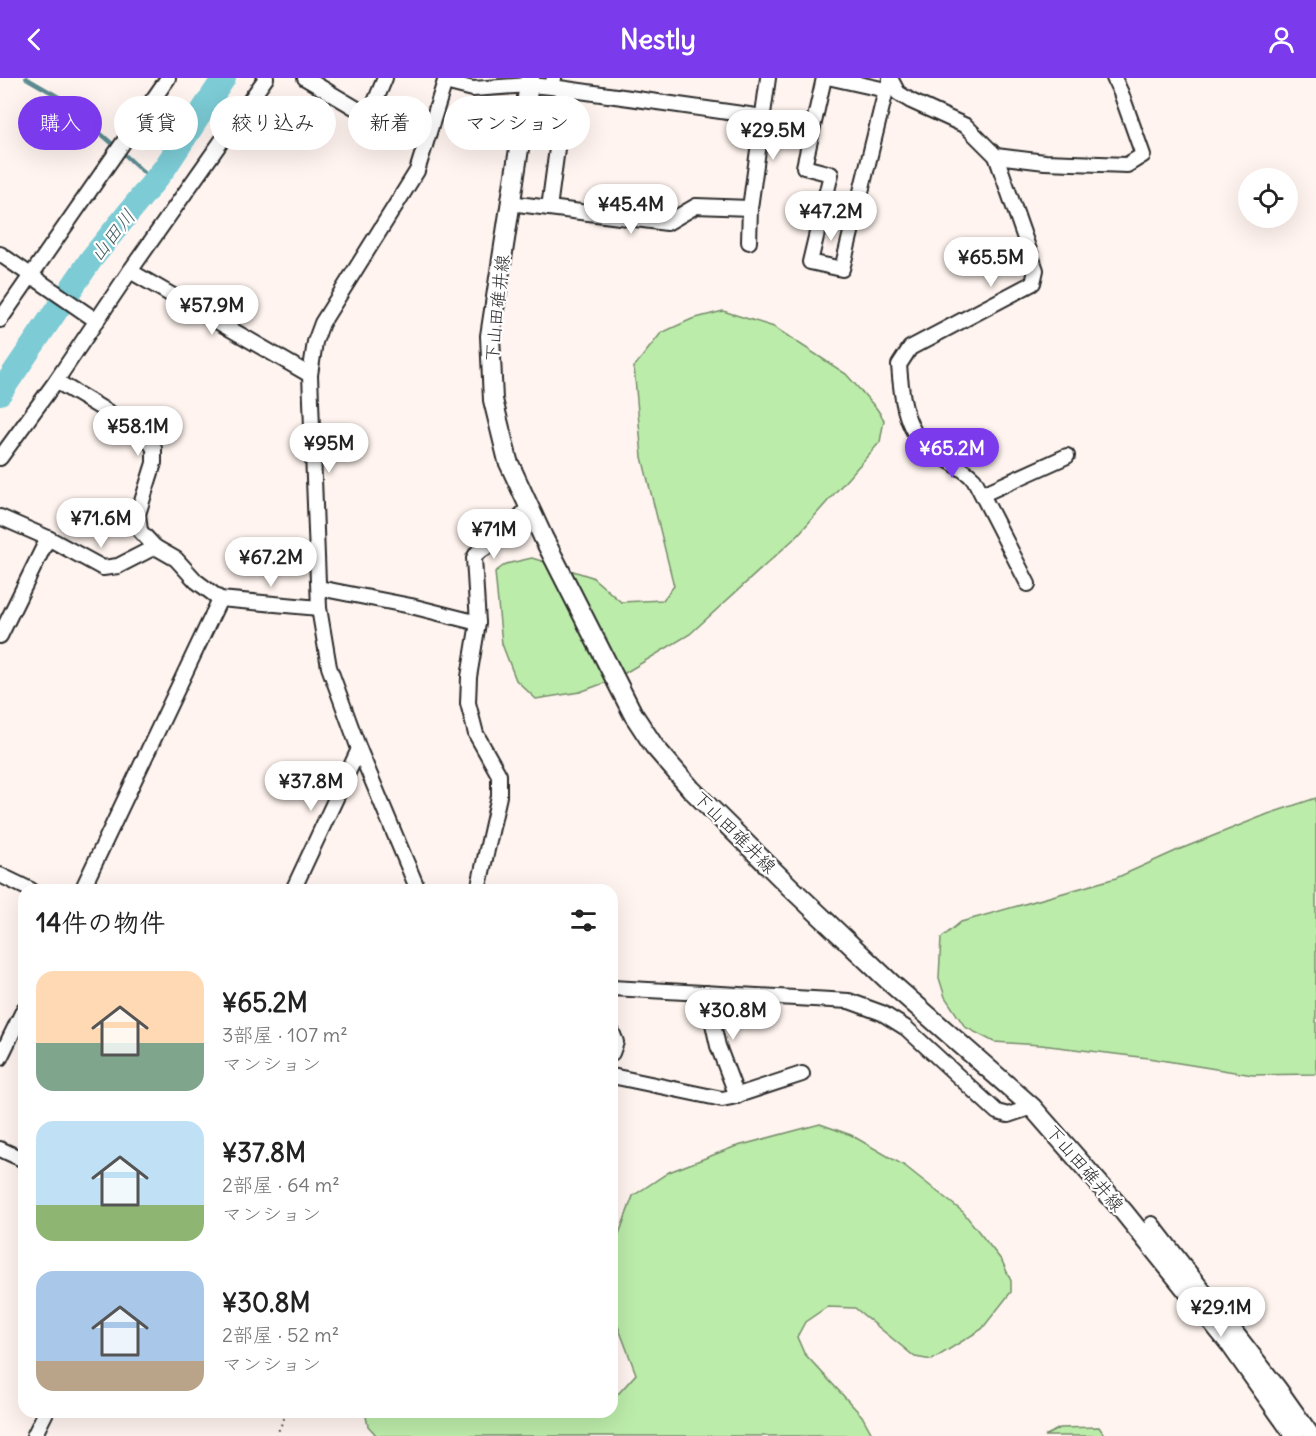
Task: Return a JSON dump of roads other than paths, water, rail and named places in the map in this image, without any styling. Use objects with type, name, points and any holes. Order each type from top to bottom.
[{"type":"main road","name":"下山田碓井線","points":[[529,82],[490,336],[492,400],[508,461],[602,657],[633,714],[654,746],[691,789],[790,887],[892,984],[1032,1107],[1130,1220],[1230,1344],[1295,1436]]},
{"type":"street","points":[[0,320],[37,280],[168,78]]},
{"type":"street","points":[[0,458],[56,381],[93,319],[130,271],[266,78]]},
{"type":"street","points":[[304,78],[348,102]]},
{"type":"street","points":[[378,96],[385,78]]},
{"type":"street","points":[[749,242],[750,208],[768,78]]},
{"type":"street","points":[[824,78],[804,166],[831,174],[810,262],[843,269],[889,83]]},
{"type":"street","points":[[832,78],[889,83],[898,93],[911,101],[966,126],[996,156],[1036,270],[1033,283],[910,348],[899,365],[909,425],[916,437],[929,448],[962,467],[974,479],[1028,584]]},
{"type":"street","points":[[996,156],[1045,162],[1127,165],[1143,155],[1122,93],[1114,78]]},
{"type":"street","points":[[432,123],[446,80],[473,89],[529,82],[557,85],[763,117]]},
{"type":"street","points":[[549,208],[557,85]]},
{"type":"street","points":[[416,884],[359,748],[329,667],[319,608],[310,375],[315,342],[322,323],[417,171],[423,150]]},
{"type":"street","points":[[510,203],[667,224],[696,206],[750,208]]},
{"type":"street","points":[[0,254],[93,319]]},
{"type":"street","points":[[130,271],[310,375]]},
{"type":"street","points":[[56,381],[143,433],[154,448],[154,463],[138,514],[140,531],[155,547],[176,558],[196,581],[220,599],[319,608]]},
{"type":"street","points":[[983,494],[1067,456]]},
{"type":"street","points":[[479,884],[499,796],[499,775],[476,734],[468,703],[469,677],[478,623],[474,558],[477,553],[497,541],[529,507]]},
{"type":"street","points":[[0,517],[48,538],[103,568],[118,566],[155,547]]},
{"type":"street","points":[[0,636],[48,538]]},
{"type":"street","points":[[319,588],[401,604],[478,623]]},
{"type":"street","points":[[85,884],[220,599]]},
{"type":"street","points":[[295,884],[359,748]]},
{"type":"street","points":[[0,875],[19,884]]},
{"type":"street","points":[[618,988],[849,1002],[882,1014],[906,1028],[997,1112],[1008,1115],[1032,1107]]},
{"type":"street","points":[[706,993],[718,1046],[737,1096]]},
{"type":"street","points":[[0,1058],[18,1021]]},
{"type":"street","points":[[618,1077],[722,1099],[802,1074]]},
{"type":"street","points":[[0,1149],[18,1157]]},
{"type":"street","points":[[1152,1224],[1279,1388],[1313,1436]]},
{"type":"street","points":[[34,1436],[43,1418]]},
{"type":"waterway","points":[[26,78],[59,97],[114,145]]},
{"type":"waterway","name":"山田川","points":[[0,393],[92,258],[164,169],[224,78]]},
{"type":"waterway","points":[[122,152],[154,182]]}]
